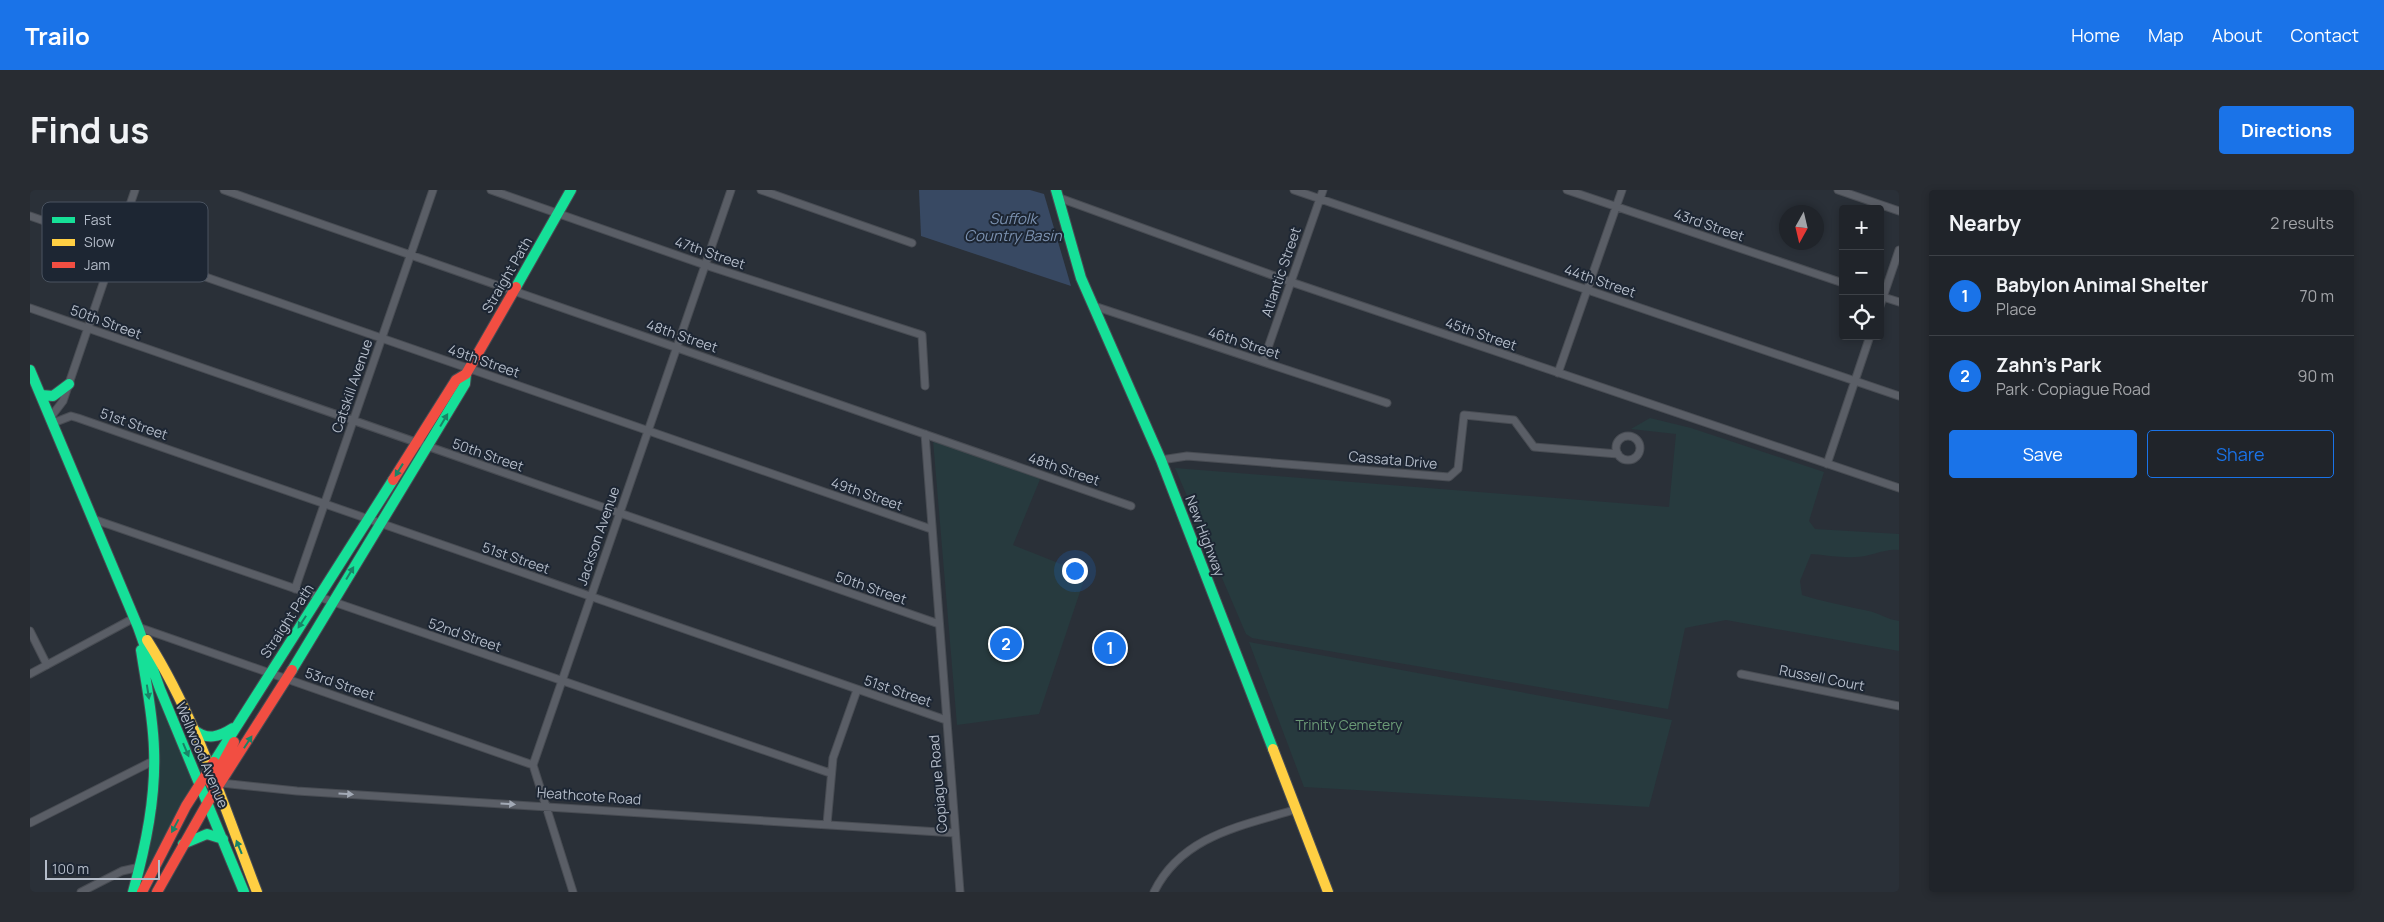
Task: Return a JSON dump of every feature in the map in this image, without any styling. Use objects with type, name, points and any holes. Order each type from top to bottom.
[{"type":"main road","name":"Straight Path","points":[[142,892],[177,821],[456,380],[467,371],[515,291],[571,190]]},
{"type":"main road","name":"New Highway","points":[[1056,194],[1081,278],[1161,460],[1328,892]]},
{"type":"main road","name":"Wellwood Avenue","points":[[30,370],[136,622],[160,689],[244,892]]},
{"type":"main road","name":"Straight Path","points":[[157,892],[216,785],[333,602],[465,384],[467,371]]},
{"type":"main road","points":[[41,395],[51,398],[58,395],[69,384]]},
{"type":"main road","points":[[133,892],[151,818],[154,791],[153,730],[136,622]]},
{"type":"main road","name":"Wellwood Avenue","points":[[136,622],[159,659],[193,729],[257,892]]},
{"type":"main road","points":[[216,785],[248,707]]},
{"type":"main road","points":[[193,729],[202,736],[214,738],[223,735],[236,726]]},
{"type":"main road","points":[[182,844],[205,834],[213,834],[223,839]]},
{"type":"street","points":[[130,202],[134,190]]},
{"type":"street","name":"48th Street","points":[[224,190],[1131,506]]},
{"type":"street","name":"Catskill Avenue","points":[[295,589],[433,190]]},
{"type":"street","name":"47th Street","points":[[491,190],[705,265],[922,335],[925,386]]},
{"type":"street","name":"Jackson Avenue","points":[[533,766],[730,190]]},
{"type":"street","points":[[760,190],[912,243]]},
{"type":"street","name":"44th Street","points":[[1294,190],[1899,396]]},
{"type":"street","name":"Atlantic Street","points":[[1263,362],[1323,190]]},
{"type":"street","name":"43rd Street","points":[[1567,190],[1839,282]]},
{"type":"street","points":[[1558,373],[1622,190]]},
{"type":"street","points":[[1838,190],[1899,211]]},
{"type":"street","name":"45th Street","points":[[1056,194],[1291,282],[1899,488]]},
{"type":"street","name":"49th Street","points":[[30,216],[42,220]]},
{"type":"street","points":[[1882,295],[1899,250]]},
{"type":"street","name":"49th Street","points":[[208,278],[382,338],[467,371],[931,529]]},
{"type":"street","points":[[52,421],[60,408],[69,384],[103,282]]},
{"type":"street","points":[[1884,297],[1899,302]]},
{"type":"street","name":"46th Street","points":[[1094,306],[1387,403]]},
{"type":"street","name":"50th Street","points":[[30,308],[353,422],[939,624]]},
{"type":"street","points":[[30,314],[38,310]]},
{"type":"street","points":[[1827,464],[1869,340]]},
{"type":"street","name":"Cassata Drive","points":[[1161,460],[1188,456],[1449,477],[1458,469],[1464,415],[1514,420],[1534,447],[1618,454]]},
{"type":"street","name":"51st Street","points":[[52,421],[71,416],[78,418],[946,720]]},
{"type":"street","name":"Copiague Road","points":[[924,434],[960,892]]},
{"type":"street","name":"52nd Street","points":[[93,520],[830,773]]},
{"type":"street","points":[[30,674],[136,622]]},
{"type":"street","name":"53rd Street","points":[[136,622],[270,673],[533,766]]},
{"type":"street","points":[[30,631],[48,665]]},
{"type":"street","name":"Russell Court","points":[[1741,674],[1899,706]]},
{"type":"street","points":[[827,824],[830,773],[833,758],[857,690]]},
{"type":"street","points":[[30,823],[153,762]]},
{"type":"street","points":[[533,766],[573,892]]},
{"type":"street","name":"Heathcote Road","points":[[216,785],[955,832]]},
{"type":"street","points":[[1154,892],[1160,878],[1175,860],[1191,847],[1219,833],[1297,809]]},
{"type":"street","points":[[81,892],[122,871],[140,868]]},
{"type":"green space","points":[[1650,418],[1691,428],[1824,472],[1809,521],[1815,529],[1899,534],[1899,550],[1888,550],[1855,557],[1811,554],[1800,581],[1802,595],[1873,612],[1899,621],[1899,651],[1726,620],[1685,628],[1668,709],[1252,638],[1246,634],[1175,468],[1669,507],[1676,434],[1631,429]]},
{"type":"green space","points":[[933,440],[1041,477],[1013,545],[1086,574],[1039,714],[957,725]]},
{"type":"green space","name":"Trinity Cemetery","points":[[1249,642],[1672,720],[1649,807],[1304,787]]},
{"type":"green space","points":[[148,669],[196,784],[184,799],[137,892],[154,823]]},
{"type":"water","name":"Suffolk Country Basin","points":[[919,190],[1030,190],[1044,194],[1071,286],[921,236]]},
{"type":"traffic: fast","points":[[516,287],[571,190]]},
{"type":"traffic: fast","points":[[1056,190],[1081,278],[1161,460],[1273,749]]},
{"type":"traffic: fast","points":[[30,370],[138,627],[160,689],[244,892]]},
{"type":"traffic: fast","points":[[292,670],[465,384],[466,374]]},
{"type":"traffic: fast","points":[[41,395],[53,396],[69,384]]},
{"type":"traffic: fast","points":[[214,762],[393,480]]},
{"type":"traffic: fast","points":[[133,892],[149,821],[154,767],[152,724],[141,650]]},
{"type":"traffic: fast","points":[[193,729],[203,735],[213,736],[223,734],[233,728]]},
{"type":"traffic: fast","points":[[183,844],[207,834],[223,839]]},
{"type":"traffic: slow","points":[[147,640],[164,669],[195,731],[257,892]]},
{"type":"traffic: slow","points":[[1273,749],[1328,892]]},
{"type":"traffic: jam","points":[[393,480],[456,380],[466,374],[516,287]]},
{"type":"traffic: jam","points":[[157,892],[208,802],[292,670]]},
{"type":"traffic: jam","points":[[211,784],[234,742]]},
{"type":"traffic: jam","points":[[142,892],[186,806],[214,762]]},
{"type":"place","name":"Zahn's Park","points":[[1006,644]]},
{"type":"place","name":"Babylon Animal Shelter","points":[[1110,648]]}]
